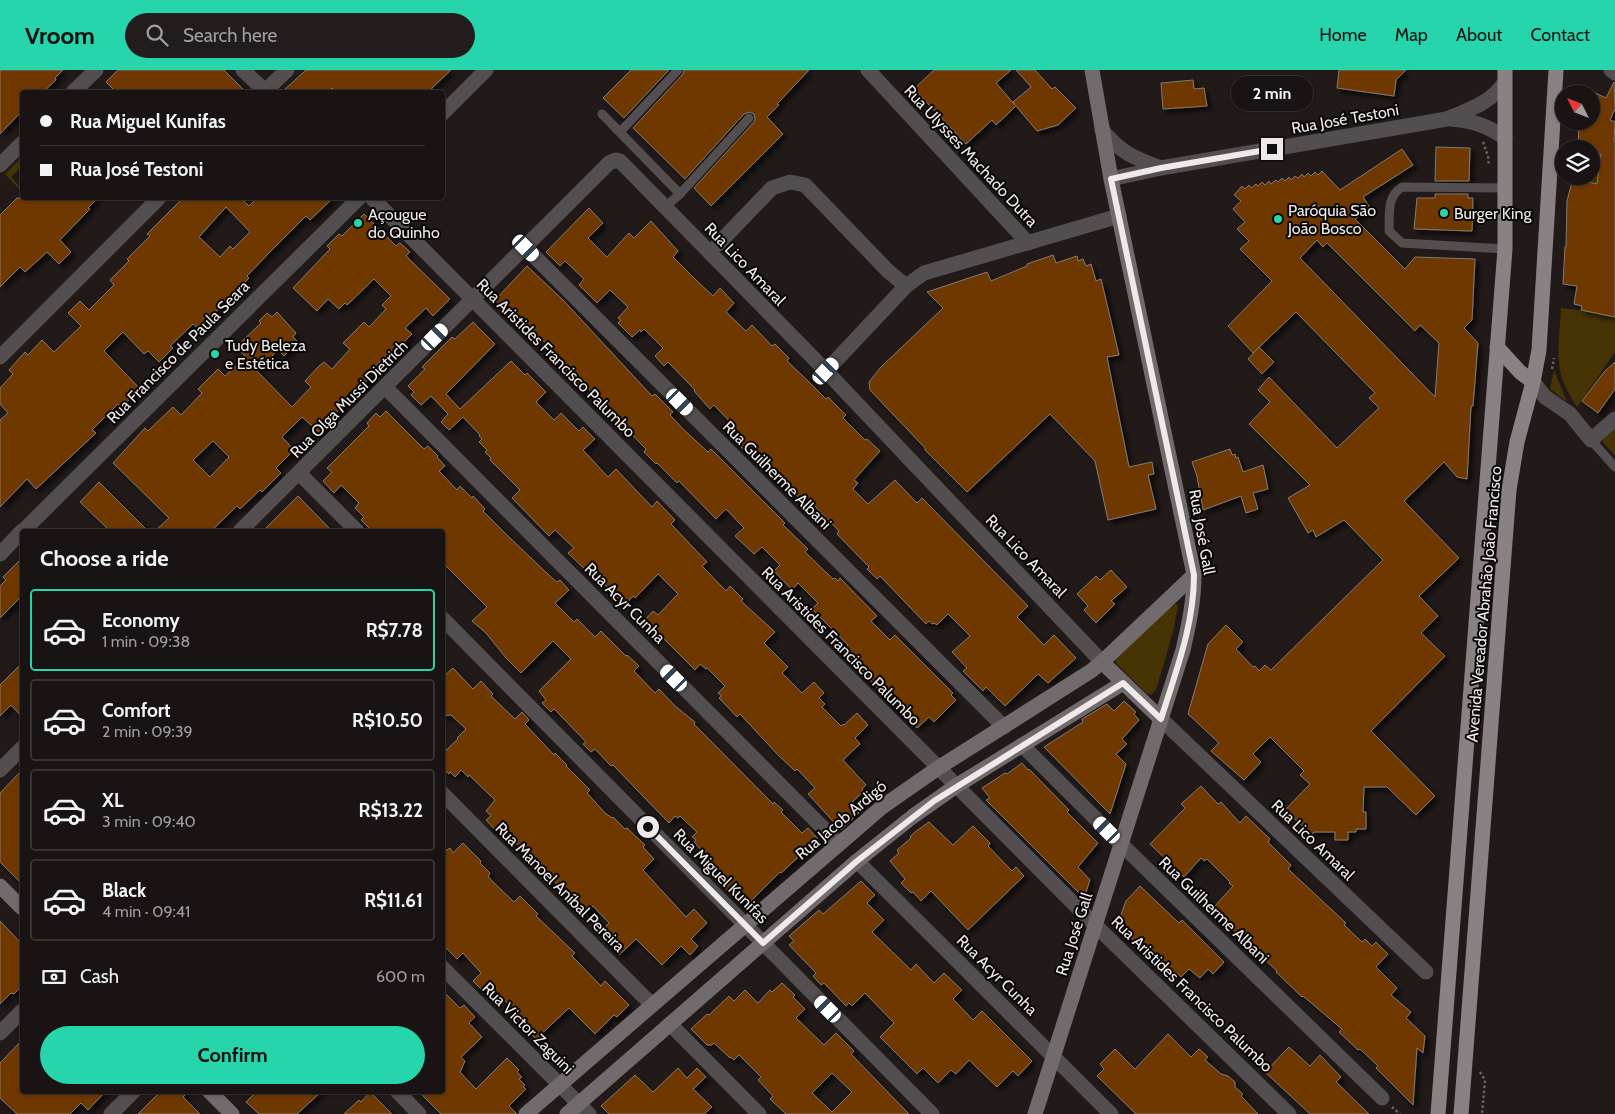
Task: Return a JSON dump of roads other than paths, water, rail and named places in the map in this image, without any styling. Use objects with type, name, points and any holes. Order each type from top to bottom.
[{"type":"main road","name":"Rua José Gall","points":[[1035,1114],[1161,719],[1191,619],[1194,597],[1194,575],[1111,179],[1092,70]]},
{"type":"main road","name":"Avenida Vereador Abrahão João Francisco","points":[[1461,1114],[1507,505],[1512,465],[1534,382],[1539,350],[1556,70]]},
{"type":"main road","name":"Avenida Vereador Abrahão João Francisco","points":[[1438,1114],[1505,250],[1504,76]]},
{"type":"main road","points":[[1497,347],[1520,372],[1534,382]]},
{"type":"main road","name":"Rua Jacob Ardigó","points":[[526,1114],[894,797],[1076,682],[1102,662],[1194,575]]},
{"type":"main road","name":"Rua Lico Amaral","points":[[1102,662],[1161,719]]},
{"type":"main road","points":[[567,1114],[584,1109],[670,1024],[857,861],[912,817],[956,786],[1123,683]]},
{"type":"main road","points":[[0,886],[20,906]]},
{"type":"main road","points":[[212,1094],[232,1114]]},
{"type":"street","points":[[75,90],[96,70]]},
{"type":"street","points":[[243,70],[263,90]]},
{"type":"street","points":[[267,90],[287,70]]},
{"type":"street","points":[[445,111],[486,70]]},
{"type":"street","name":"Rua Ulysses Machado Dutra","points":[[868,70],[1028,243]]},
{"type":"street","points":[[1611,70],[1615,73]]},
{"type":"street","name":"Rua José Testoni","points":[[1111,179],[1161,168],[1447,119],[1494,97],[1504,76]]},
{"type":"street","name":"Rua José Testoni","points":[[1447,119],[1471,121],[1495,131],[1505,138]]},
{"type":"street","points":[[1102,130],[1121,150],[1134,158],[1161,168]]},
{"type":"street","points":[[0,165],[20,145]]},
{"type":"street","name":"Rua Lico Amaral","points":[[609,163],[616,160],[624,162],[826,371],[1102,662]]},
{"type":"street","name":"Rua Olga Mussi Dietrich","points":[[242,529],[526,248],[609,163]]},
{"type":"street","points":[[718,244],[772,188],[790,182],[805,185],[888,271],[906,286]]},
{"type":"street","points":[[0,357],[157,200]]},
{"type":"street","name":"Rua Francisco de Paula Seara","points":[[25,529],[357,200]]},
{"type":"street","name":"Rua Aristides Francisco Palumbo","points":[[374,200],[1095,925],[1290,1114]]},
{"type":"street","points":[[826,371],[906,286],[924,273],[1119,216]]},
{"type":"street","name":"Rua Guilherme Albani","points":[[526,248],[1004,727]]},
{"type":"street","points":[[1534,382],[1545,397],[1570,414],[1591,440],[1615,419]]},
{"type":"street","name":"Rua Acyr Cunha","points":[[385,387],[839,844]]},
{"type":"street","points":[[299,473],[355,529]]},
{"type":"street","name":"Rua Francisco de Paula Seara","points":[[0,554],[20,534]]},
{"type":"street","name":"Rua Miguel Kunifas","points":[[445,621],[932,1114]]},
{"type":"street","name":"Rua Lico Amaral","points":[[1161,719],[1426,972]]},
{"type":"street","name":"Rua Guilherme Albani","points":[[1022,745],[1382,1098]]},
{"type":"street","points":[[0,770],[20,750]]},
{"type":"street","name":"Rua Manoel Aníbal Pereira","points":[[445,796],[652,1005]]},
{"type":"street","name":"Rua Acyr Cunha","points":[[857,861],[1111,1114]]},
{"type":"street","name":"Rua Victor Zaguini","points":[[445,969],[584,1109]]},
{"type":"street","points":[[0,1033],[20,1013]]},
{"type":"street","points":[[670,1024],[759,1114]]},
{"type":"street","points":[[111,1114],[131,1094]]},
{"type":"street","points":[[400,1094],[419,1114]]},
{"type":"lane","points":[[620,132],[678,70]]},
{"type":"lane","points":[[602,114],[680,194]]},
{"type":"lane","points":[[665,206],[680,194],[749,118]]},
{"type":"lane","points":[[1505,250],[1402,243],[1389,231],[1390,199],[1395,191],[1402,188],[1506,188]]},
{"type":"lane","points":[[1591,440],[1615,467]]},
{"type":"place","name":"Burger King","points":[[1444,213]]},
{"type":"place","name":"Paróquia São João Bosco","points":[[1278,219]]},
{"type":"place","name":"Açougue do Quinho","points":[[358,223]]},
{"type":"place","name":"Tudy Beleza e Estética","points":[[215,354]]}]
